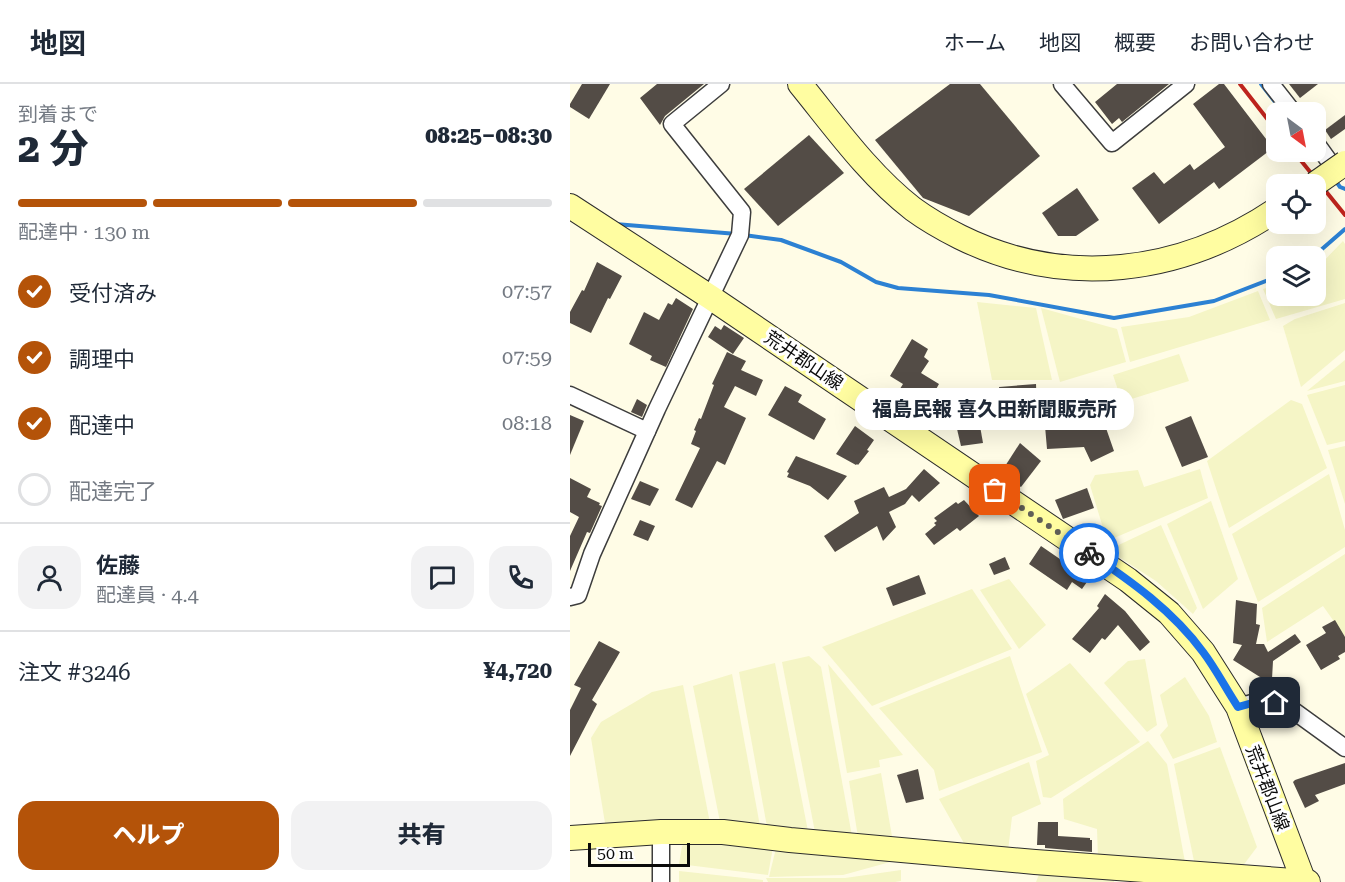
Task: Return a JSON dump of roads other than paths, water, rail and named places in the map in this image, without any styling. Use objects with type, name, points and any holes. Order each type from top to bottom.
[{"type":"street","points":[[570,597],[578,595],[592,554],[647,431],[740,235],[742,212],[672,124],[721,84]]},
{"type":"street","points":[[800,84],[871,171],[913,209],[936,224],[984,248],[1011,257],[1078,269],[1111,269],[1145,265],[1233,236],[1266,216]]},
{"type":"street","points":[[1062,84],[1112,143],[1186,84]]},
{"type":"street","points":[[1271,84],[1285,102]]},
{"type":"street","points":[[1326,151],[1341,163],[1345,182]]},
{"type":"street","points":[[1326,175],[1341,163]]},
{"type":"street","name":"荒井郡山線","points":[[570,206],[710,297],[1128,580],[1168,613],[1203,652],[1238,707],[1305,882]]},
{"type":"street","points":[[570,395],[647,431]]},
{"type":"street","points":[[1238,707],[1263,700],[1287,706],[1345,747]]},
{"type":"street","points":[[661,832],[661,882]]},
{"type":"street","points":[[570,838],[661,832],[723,832],[1035,862],[1305,882]]},
{"type":"waterway","points":[[1261,84],[1275,102]]},
{"type":"waterway","points":[[1335,180],[1340,187],[1345,189]]},
{"type":"waterway","points":[[615,224],[737,234]]},
{"type":"waterway","points":[[1325,246],[1345,229]]},
{"type":"waterway","points":[[744,235],[781,240],[841,262],[876,282],[898,288],[989,295],[1114,318],[1214,301],[1266,281]]},
{"type":"railway","points":[[1240,84],[1266,117]]},
{"type":"railway","points":[[1302,162],[1345,215]]},
{"type":"place","name":"福島民報 喜久田新聞販売所","points":[[995,490]]}]
